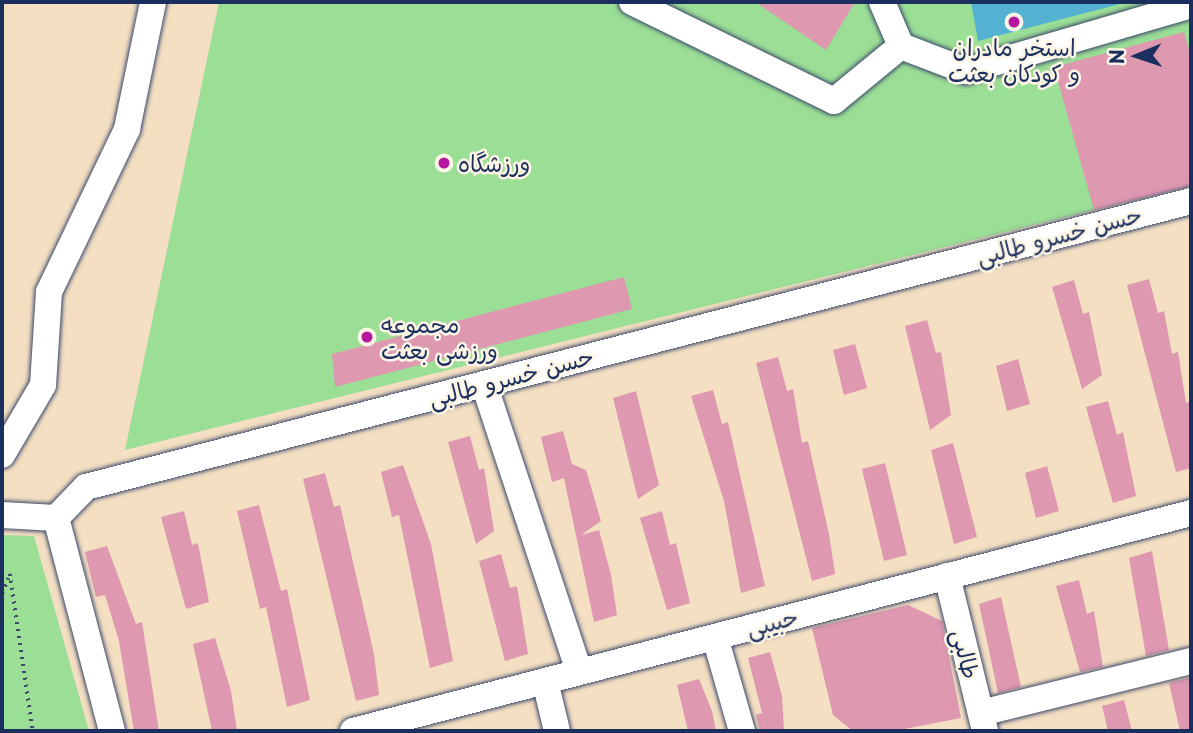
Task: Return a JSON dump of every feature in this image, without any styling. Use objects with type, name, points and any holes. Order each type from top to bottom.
[{"type":"street","points":[[2,455],[43,385],[49,292],[127,129],[153,2]]},
{"type":"street","points":[[632,2],[834,101],[901,46]]},
{"type":"street","points":[[882,2],[901,46],[965,71],[1191,5]]},
{"type":"street","name":"حسن خسرو طالبی","points":[[56,518],[86,487],[1191,201]]},
{"type":"street","points":[[484,384],[579,672]]},
{"type":"street","name":"حبیبی","points":[[353,731],[428,722],[545,681],[1191,513]]},
{"type":"street","points":[[2,515],[56,518],[112,731]]},
{"type":"street","name":"طالبی","points":[[947,576],[983,722]]},
{"type":"street","points":[[715,637],[742,731]]},
{"type":"street","points":[[983,722],[1191,661]]},
{"type":"street","points":[[545,681],[557,731]]},
{"type":"path","points":[[2,593],[10,574],[33,731]]},
{"type":"green space","name":"مجموعه ورزشی بعثت","points":[[219,2],[1191,2],[1191,186],[125,450]]},
{"type":"green space","points":[[2,535],[34,536],[89,731],[2,731]]},
{"type":"water","name":"استخر مادران و کودکان بعثت","points":[[971,2],[1128,2],[978,41]]},
{"type":"building","points":[[755,2],[855,2],[826,50]]},
{"type":"building","points":[[1184,32],[1191,57],[1191,186],[1094,210],[1054,67]]},
{"type":"building","points":[[624,277],[632,309],[335,387],[332,354]]},
{"type":"building","points":[[1149,279],[1158,313],[1164,311],[1172,354],[1178,352],[1186,403],[1191,401],[1191,468],[1176,472],[1127,285]]},
{"type":"building","points":[[1074,280],[1083,314],[1089,312],[1102,375],[1082,389],[1052,287]]},
{"type":"building","points":[[927,320],[936,353],[941,352],[951,415],[930,430],[905,326]]},
{"type":"building","points":[[855,344],[867,388],[844,395],[833,350]]},
{"type":"building","points":[[778,357],[787,391],[793,389],[802,443],[808,441],[829,534],[835,574],[812,581],[756,363]]},
{"type":"building","points":[[1018,359],[1030,404],[1007,411],[996,366]]},
{"type":"building","points":[[713,390],[722,424],[728,422],[765,586],[741,593],[724,501],[691,396]]},
{"type":"building","points":[[636,391],[659,485],[638,499],[613,398]]},
{"type":"building","points":[[1108,401],[1117,435],[1123,432],[1136,496],[1113,503],[1086,407]]},
{"type":"building","points":[[563,431],[572,464],[586,470],[601,521],[581,535],[599,530],[611,575],[617,615],[594,622],[564,478],[552,482],[541,437]]},
{"type":"building","points":[[470,436],[479,470],[484,468],[494,531],[476,544],[448,442]]},
{"type":"building","points":[[953,443],[977,537],[954,544],[931,450]]},
{"type":"building","points":[[885,463],[907,555],[884,561],[862,469]]},
{"type":"building","points":[[403,465],[431,544],[453,661],[430,668],[399,515],[392,517],[381,472]]},
{"type":"building","points":[[1047,466],[1059,511],[1036,518],[1025,473]]},
{"type":"building","points":[[325,473],[334,507],[340,505],[374,654],[379,695],[356,701],[303,479]]},
{"type":"building","points":[[259,505],[281,591],[287,589],[310,700],[287,707],[266,607],[260,609],[237,511]]},
{"type":"building","points":[[184,511],[192,545],[198,543],[209,602],[186,609],[161,517]]},
{"type":"building","points":[[662,511],[670,545],[676,543],[690,603],[667,610],[640,518]]},
{"type":"building","points":[[107,546],[136,624],[142,622],[159,731],[134,731],[119,641],[105,595],[96,597],[85,552]]},
{"type":"building","points":[[1152,551],[1169,650],[1146,656],[1129,558]]},
{"type":"building","points":[[501,554],[510,588],[517,586],[528,654],[505,661],[479,561]]},
{"type":"building","points":[[1079,580],[1087,614],[1094,611],[1103,667],[1080,672],[1056,586]]},
{"type":"building","points":[[1001,597],[1021,687],[998,693],[979,604]]},
{"type":"building","points":[[908,605],[942,621],[961,718],[894,731],[853,731],[833,715],[812,628]]},
{"type":"building","points":[[215,638],[231,691],[237,731],[212,731],[193,644]]},
{"type":"building","points":[[770,652],[782,696],[784,731],[760,731],[756,715],[762,713],[748,658]]},
{"type":"building","points":[[1191,677],[1191,731],[1180,731],[1169,683]]},
{"type":"building","points":[[699,679],[712,711],[716,731],[688,731],[677,685]]},
{"type":"building","points":[[1124,700],[1132,731],[1108,731],[1102,706]]},
{"type":"place","name":"استخر مادران و کودکان بعثت","points":[[1014,22]]},
{"type":"place","name":"ورزشگاه","points":[[444,163]]},
{"type":"place","name":"مجموعه ورزشی بعثت","points":[[367,337]]}]
